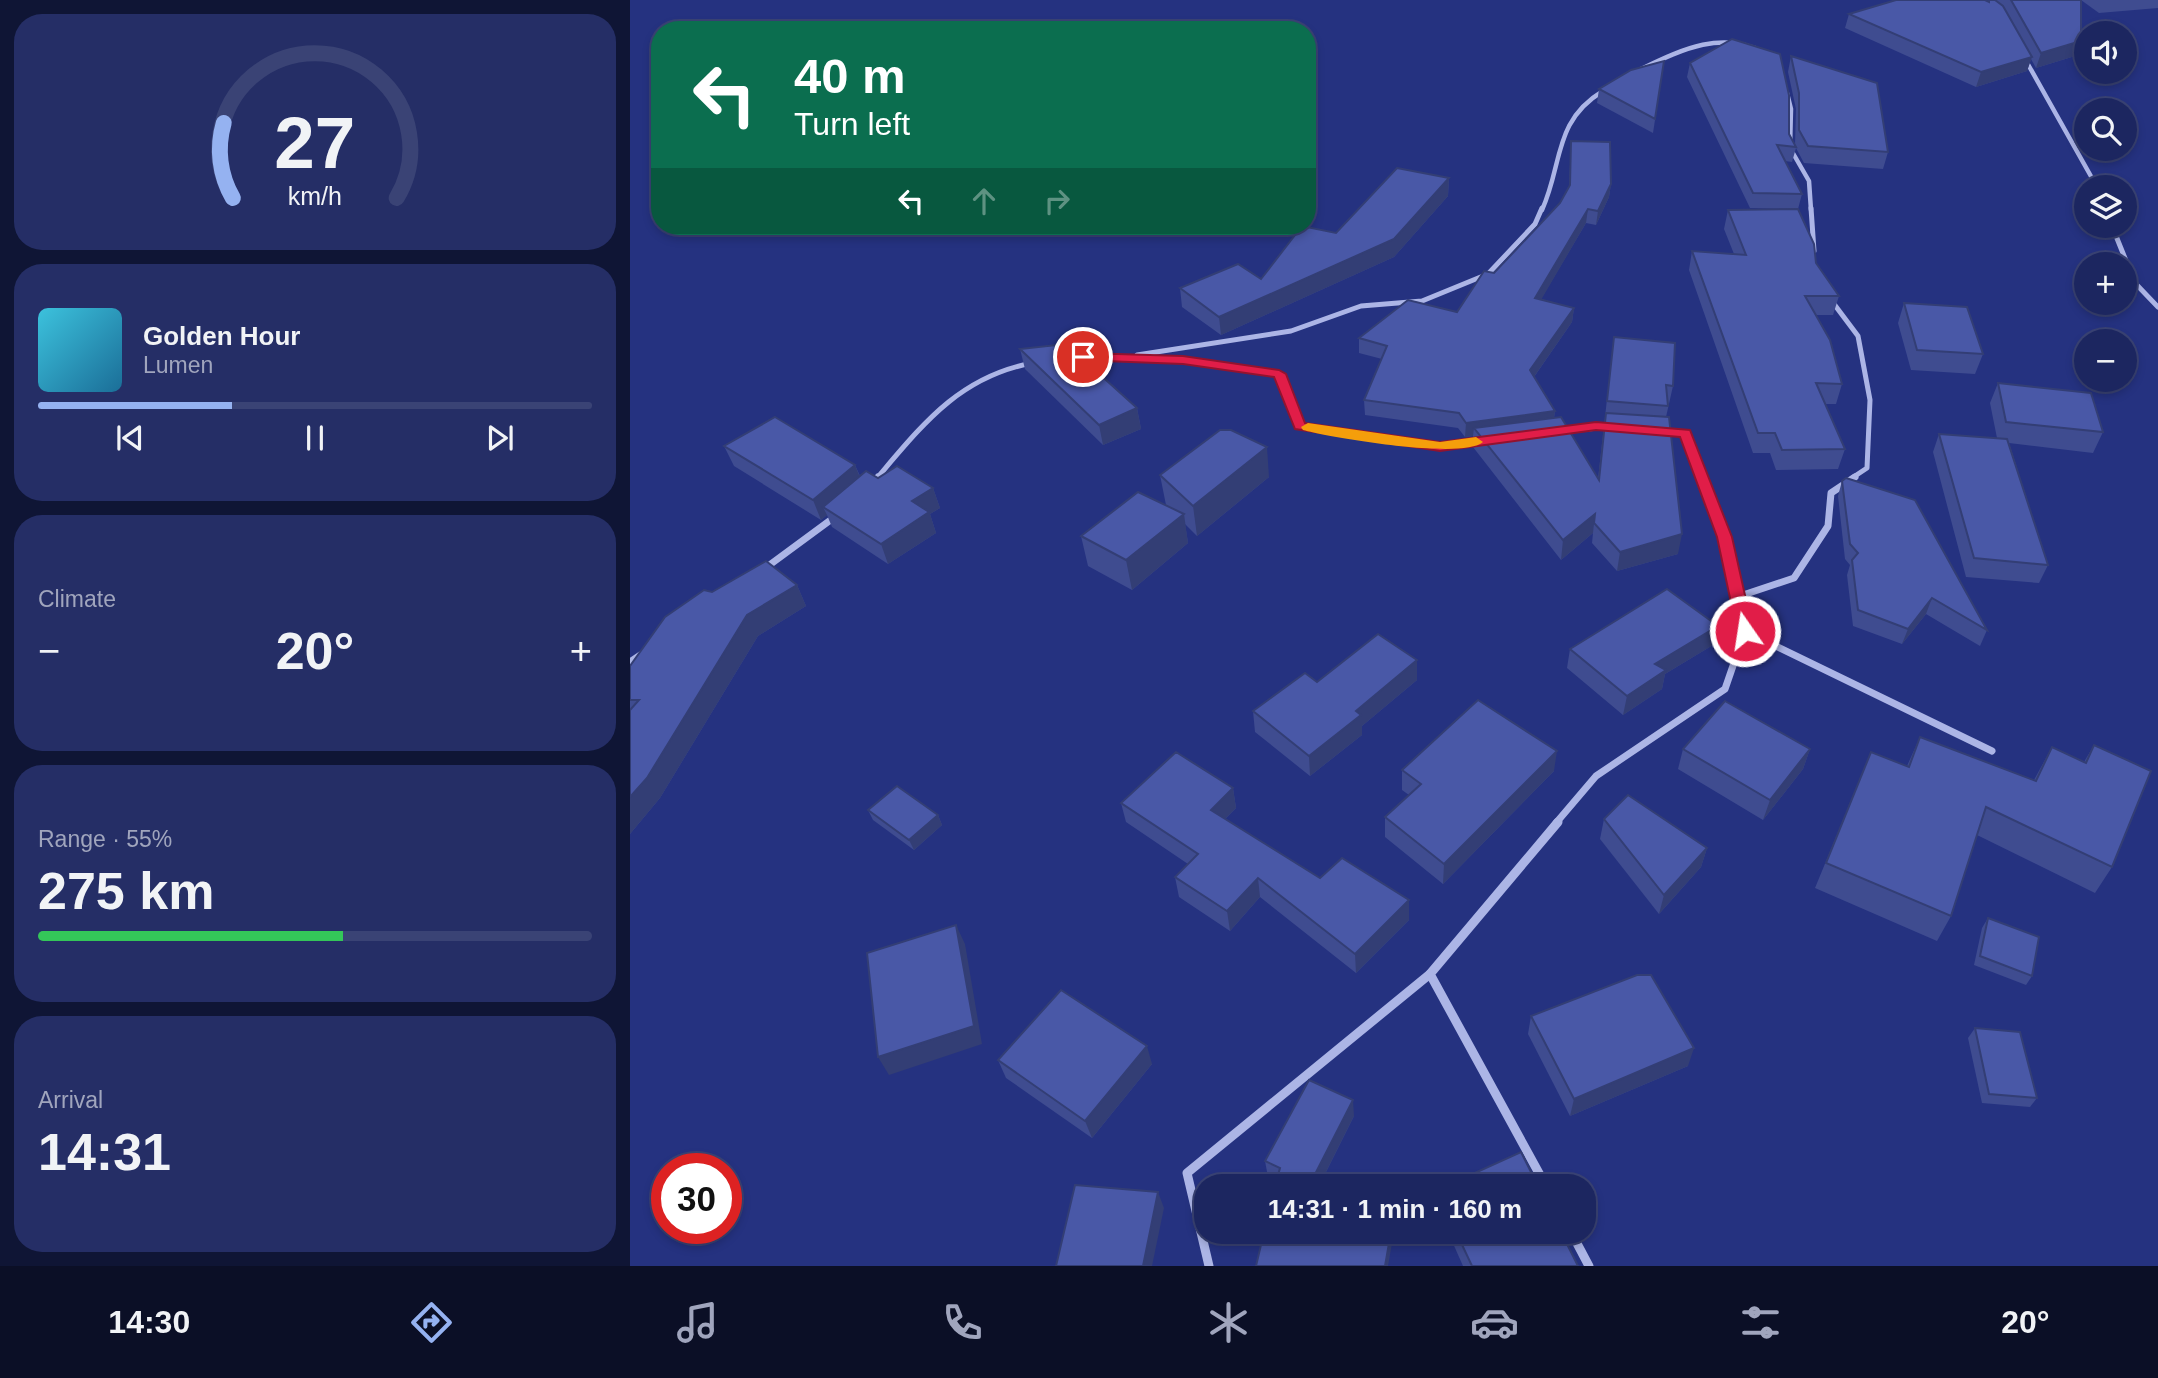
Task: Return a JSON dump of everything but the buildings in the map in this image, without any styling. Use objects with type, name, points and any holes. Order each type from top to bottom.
[{"type":"street","points":[[1635,72],[1669,55],[1721,39],[1756,46],[1772,57]]},
{"type":"street","points":[[2021,54],[2040,80],[2053,113],[2091,175]]},
{"type":"street","points":[[1118,358],[1291,331],[1362,306],[1422,301],[1488,274],[1535,224],[1548,196],[1559,145],[1583,103],[1614,84]]},
{"type":"street","points":[[1786,86],[1791,109],[1790,148],[1809,181],[1814,255]]},
{"type":"street","points":[[2117,238],[2135,283],[2158,307]]},
{"type":"street","points":[[1737,597],[1794,578],[1828,526],[1831,493],[1867,468],[1870,400],[1858,336],[1825,291]]},
{"type":"street","points":[[1058,360],[1183,360],[1279,374],[1300,426],[1440,446],[1492,439]]},
{"type":"street","points":[[867,489],[945,400],[1009,365],[1046,361]]},
{"type":"street","points":[[1557,431],[1596,426],[1622,428]]},
{"type":"street","points":[[1209,1266],[1187,1173],[1430,974],[1596,776],[1725,689],[1745,631],[1724,537],[1686,433],[1647,430]]},
{"type":"street","points":[[755,575],[848,507]]},
{"type":"street","points":[[1745,631],[1992,751]]},
{"type":"street","points":[[630,662],[653,646]]},
{"type":"street","points":[[1430,974],[1539,1174]]},
{"type":"street","points":[[1577,1244],[1589,1266]]},
{"type":"slow traffic","points":[[1308,427],[1440,446],[1476,442]]},
{"type":"route","points":[[1083,357],[1183,360],[1279,374],[1300,426],[1440,446],[1596,426],[1686,433],[1724,537],[1745,631]]}]
